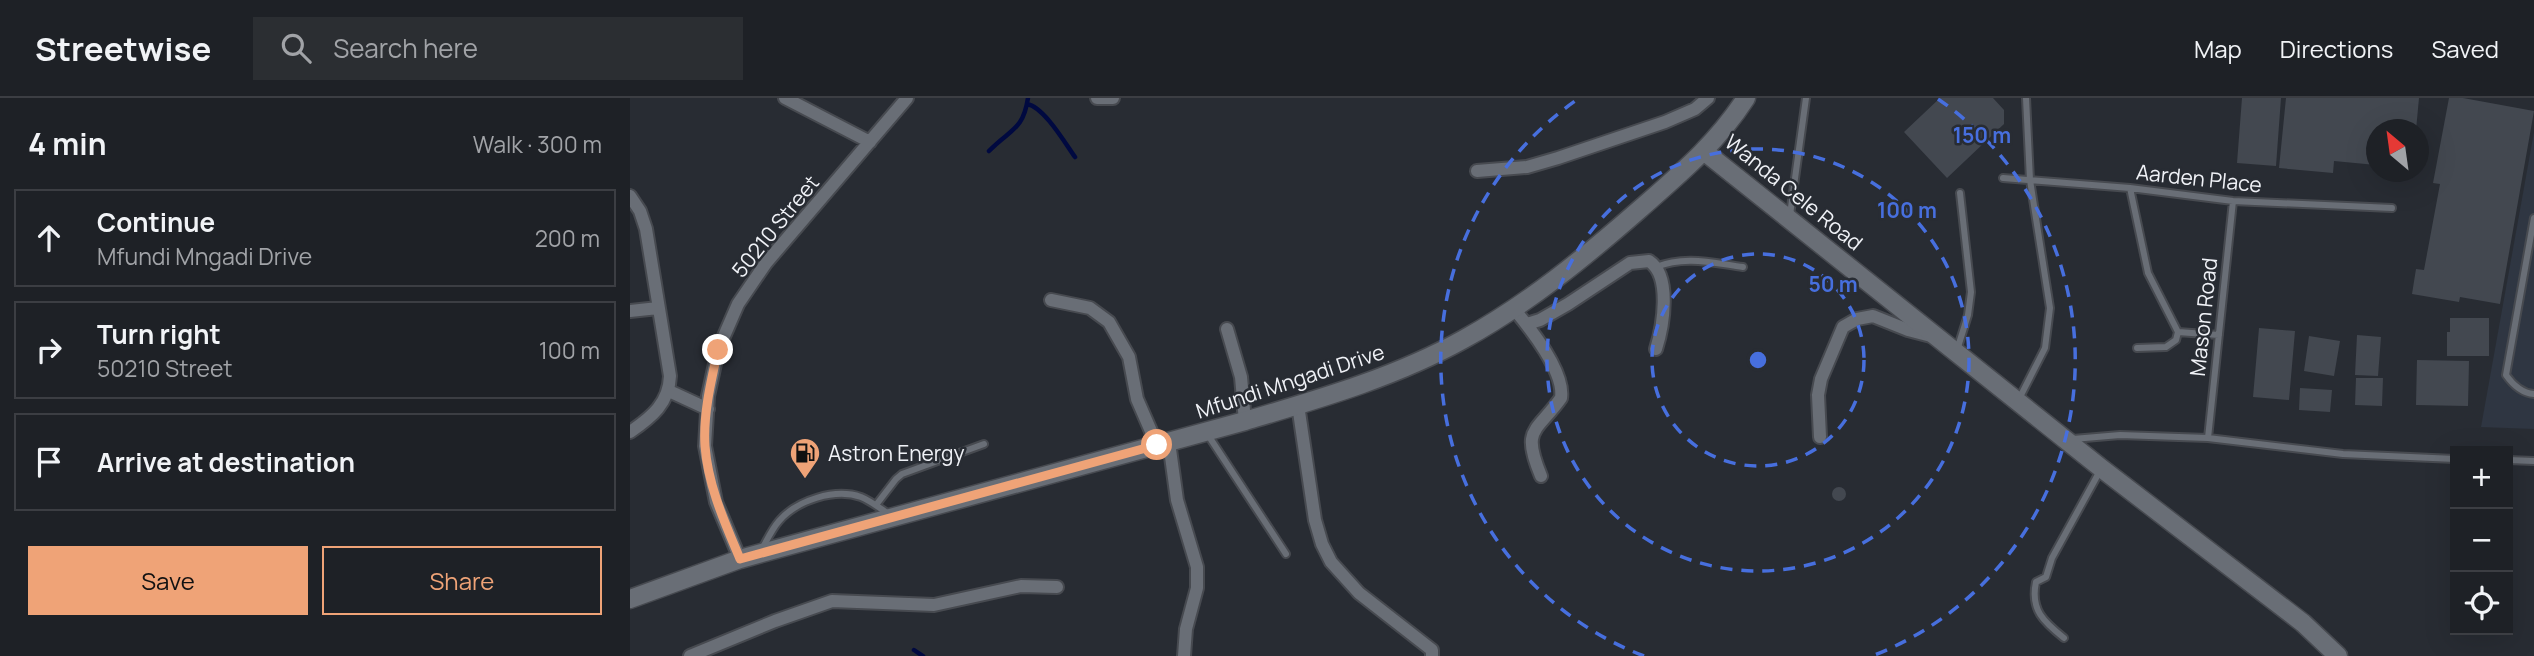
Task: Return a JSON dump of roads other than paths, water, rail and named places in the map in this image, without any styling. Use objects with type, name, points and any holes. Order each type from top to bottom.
[{"type":"street","points":[[785,98],[870,142]]},
{"type":"street","name":"50210 Street","points":[[740,559],[716,502],[705,446],[718,350],[738,304],[766,263],[907,98]]},
{"type":"street","points":[[1097,98],[1112,98]]},
{"type":"street","points":[[1477,171],[1527,167],[1558,158],[1665,122],[1695,108],[1708,98]]},
{"type":"street","name":"Wanda Cele Road","points":[[1746,98],[1705,152],[2101,468],[2303,623],[2338,656]]},
{"type":"street","name":"Mfundi Mngadi Drive","points":[[630,599],[740,559],[1245,421],[1405,368],[1463,339],[1514,309],[1580,262],[1705,152]]},
{"type":"street","points":[[630,196],[640,211],[646,229],[670,376],[669,391],[644,422],[630,432]]},
{"type":"street","points":[[1527,324],[1540,320],[1568,304],[1630,262],[1649,261],[1656,267],[1664,299],[1662,326],[1656,349]]},
{"type":"street","points":[[1051,300],[1090,307],[1109,321],[1129,357],[1137,399],[1163,444],[1197,567],[1197,588],[1186,629],[1184,656]]},
{"type":"street","points":[[630,311],[658,308]]},
{"type":"street","points":[[1514,309],[1527,324],[1558,377],[1562,391],[1561,398],[1532,434],[1532,455],[1541,476]]},
{"type":"street","points":[[1820,437],[1818,395],[1821,379],[1843,327],[1857,319],[1874,316],[1908,330],[1939,338]]},
{"type":"street","points":[[1227,329],[1241,377],[1245,421]]},
{"type":"street","points":[[669,391],[708,409]]},
{"type":"street","points":[[1298,405],[1315,520],[1331,562],[1359,593],[1432,653]]},
{"type":"street","points":[[690,656],[786,616],[832,601],[934,605],[1021,586],[1058,587]]},
{"type":"lane","points":[[1790,220],[1806,98]]},
{"type":"lane","points":[[2018,400],[2045,348],[2050,308],[2030,180],[2026,98]]},
{"type":"lane","name":"Aarden Place","points":[[2003,178],[2130,188],[2233,201],[2392,208]]},
{"type":"lane","points":[[2130,188],[2148,273],[2178,332],[2176,340],[2166,347],[2137,348]]},
{"type":"lane","points":[[1957,352],[1968,315],[1971,292],[1960,193]]},
{"type":"lane","name":"Mason Road","points":[[2208,438],[2233,201]]},
{"type":"lane","points":[[2534,218],[2506,375],[2523,392],[2534,394]]},
{"type":"lane","points":[[1656,267],[1670,261],[1691,259],[1743,267]]},
{"type":"lane","points":[[2178,332],[2219,335]]},
{"type":"lane","points":[[1206,432],[1286,554]]},
{"type":"lane","points":[[2068,440],[2120,436],[2208,438],[2343,454],[2450,459]]},
{"type":"lane","points":[[876,505],[902,474],[984,444]]},
{"type":"lane","points":[[2513,460],[2534,461]]},
{"type":"lane","points":[[2064,638],[2041,620],[2034,594],[2036,582],[2046,577],[2052,558],[2101,468]]},
{"type":"lane","points":[[759,554],[778,522],[798,505],[840,494],[863,498],[894,517]]},
{"type":"waterway","points":[[989,151],[1019,123],[1028,98]]},
{"type":"waterway","points":[[1027,104],[1047,118],[1075,157]]},
{"type":"waterway","points":[[914,650],[923,656]]},
{"type":"place","name":"Astron Energy","points":[[805,480]]}]
